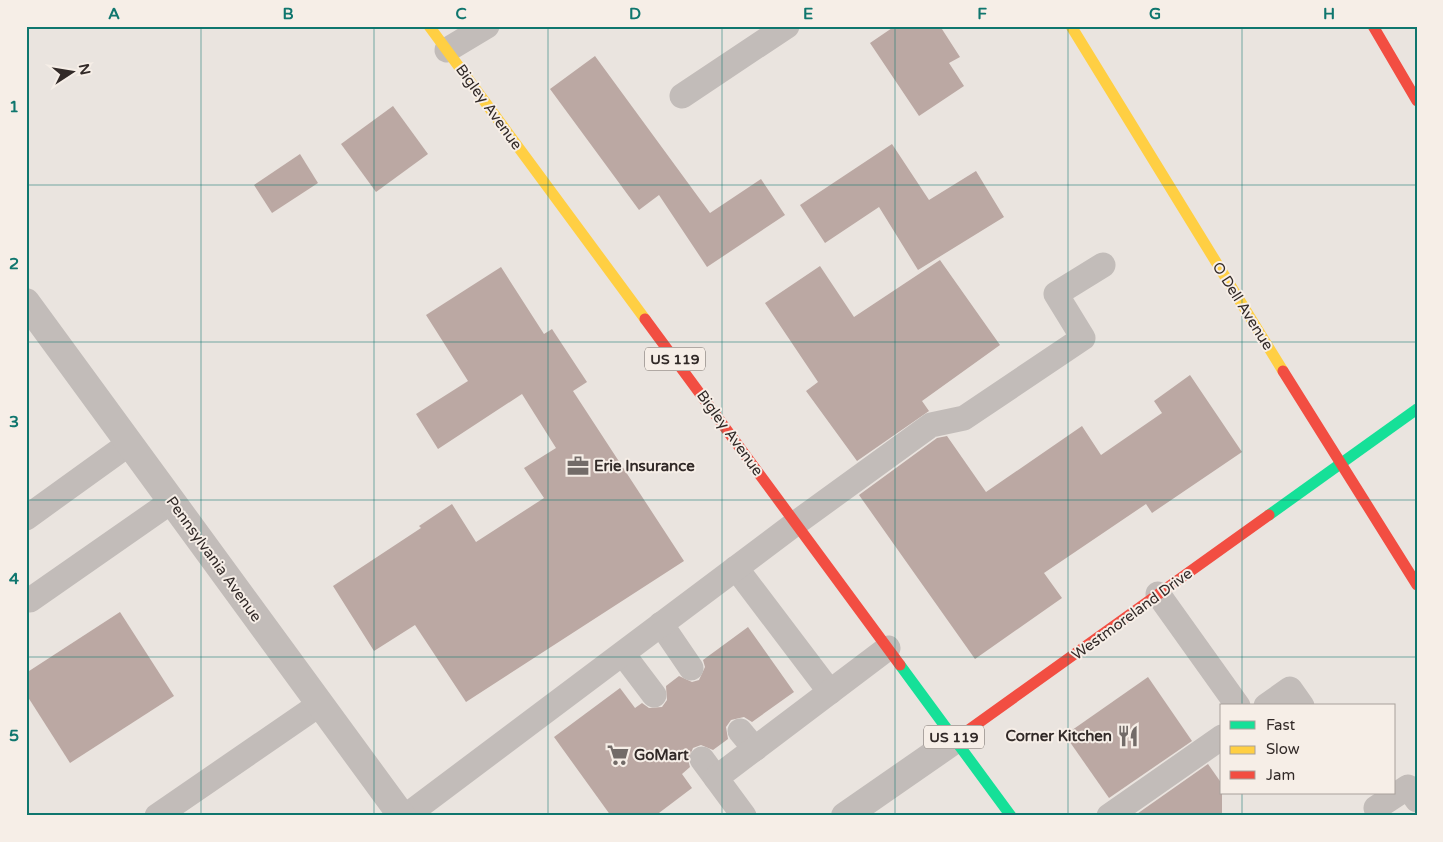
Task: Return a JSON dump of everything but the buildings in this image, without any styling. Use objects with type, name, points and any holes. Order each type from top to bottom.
[{"type":"main road","name":"Bigley Avenue","points":[[429,26],[1011,816]]},
{"type":"main road","name":"O Dell Avenue","points":[[1071,26],[1340,464],[1417,585]]},
{"type":"main road","points":[[1373,26],[1417,101]]},
{"type":"main road","name":"Westmoreland Drive","points":[[956,739],[1417,409]]},
{"type":"street","name":"Pennsylvania Avenue","points":[[26,302],[404,816]]},
{"type":"street","name":"Westmoreland Drive","points":[[845,816],[956,739]]},
{"type":"lane","points":[[447,50],[487,26]]},
{"type":"lane","points":[[682,96],[787,26]]},
{"type":"lane","points":[[404,816],[930,425],[964,418],[1083,338],[1056,294],[1103,265]]},
{"type":"lane","points":[[26,518],[130,443]]},
{"type":"lane","points":[[30,600],[172,501]]},
{"type":"lane","points":[[736,568],[830,692]]},
{"type":"lane","points":[[1158,594],[1237,704]]},
{"type":"lane","points":[[661,624],[691,668]]},
{"type":"lane","points":[[744,816],[709,768],[748,740],[830,692],[888,648]]},
{"type":"lane","points":[[623,654],[654,695]]},
{"type":"lane","points":[[1269,704],[1290,689],[1301,704]]},
{"type":"lane","points":[[157,816],[320,704]]},
{"type":"lane","points":[[1109,816],[1220,738]]},
{"type":"lane","points":[[1396,793],[1408,787],[1417,800]]},
{"type":"lane","points":[[1369,806],[1394,794]]},
{"type":"traffic: fast","points":[[1269,515],[1417,409]]},
{"type":"traffic: fast","points":[[900,665],[1011,816]]},
{"type":"traffic: slow","points":[[429,26],[645,319]]},
{"type":"traffic: slow","points":[[1071,26],[1283,371]]},
{"type":"traffic: jam","points":[[1373,26],[1417,101]]},
{"type":"traffic: jam","points":[[645,319],[900,665]]},
{"type":"traffic: jam","points":[[1283,371],[1417,585]]},
{"type":"traffic: jam","points":[[956,739],[1269,515]]},
{"type":"place","name":"Erie Insurance","points":[[578,466]]},
{"type":"place","name":"Corner Kitchen","points":[[1128,736]]},
{"type":"place","name":"GoMart","points":[[618,755]]}]
